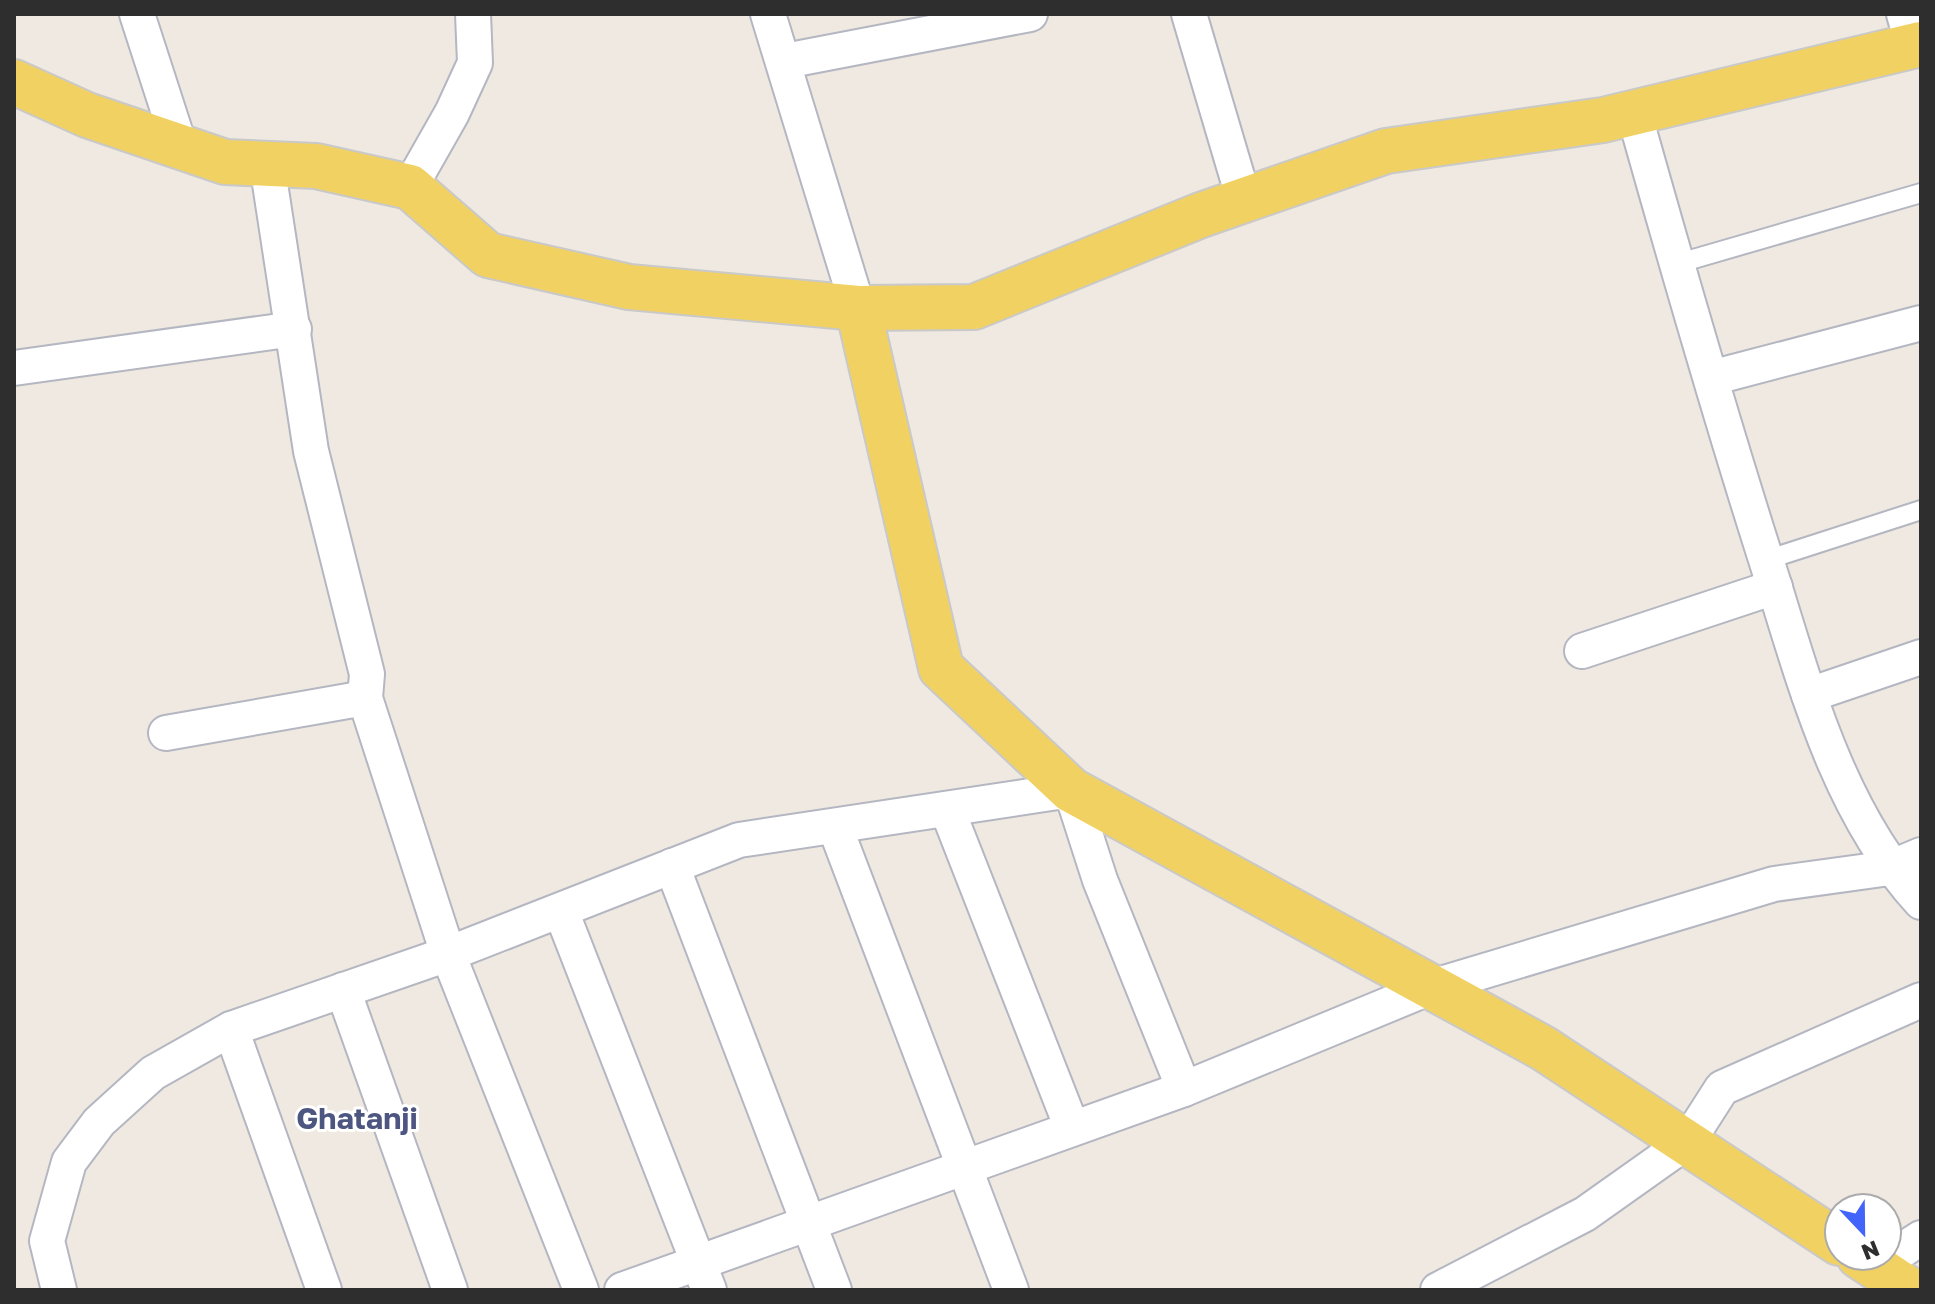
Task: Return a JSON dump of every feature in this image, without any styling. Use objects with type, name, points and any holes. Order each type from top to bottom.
[{"type":"main road","points":[[14,82],[87,115],[225,162],[316,166],[410,187],[488,255],[629,287],[858,308],[974,307],[1244,200],[1386,151],[1634,113],[1913,35]]},
{"type":"main road","points":[[858,308],[941,668],[1071,790],[1543,1048],[1823,1232]]},
{"type":"street","points":[[137,14],[180,147]]},
{"type":"street","points":[[410,187],[452,113],[475,63],[473,14]]},
{"type":"street","points":[[768,14],[785,61],[858,308]]},
{"type":"street","points":[[785,61],[1030,14]]},
{"type":"street","points":[[1189,14],[1244,200]]},
{"type":"street","points":[[1634,113],[1676,264],[1809,695],[1841,778],[1890,868],[1921,902]]},
{"type":"street","points":[[267,164],[311,451],[367,674],[365,698],[448,954],[581,1290]]},
{"type":"street","points":[[1711,378],[1921,323]]},
{"type":"street","points":[[14,368],[294,329]]},
{"type":"street","points":[[1582,651],[1771,574]]},
{"type":"street","points":[[1809,695],[1921,657]]},
{"type":"street","points":[[166,733],[365,698]]},
{"type":"street","points":[[59,1290],[47,1241],[69,1162],[99,1122],[153,1073],[231,1029],[448,954],[739,840],[1071,790],[1100,880],[1184,1089]]},
{"type":"street","points":[[947,809],[1072,1128]]},
{"type":"street","points":[[835,827],[1011,1290]]},
{"type":"street","points":[[622,1290],[704,1276],[807,1222],[1184,1089],[1431,987],[1774,884],[1890,868],[1921,855]]},
{"type":"street","points":[[672,866],[834,1290]]},
{"type":"street","points":[[561,911],[704,1276]]},
{"type":"street","points":[[343,990],[450,1290]]},
{"type":"street","points":[[1438,1290],[1585,1214],[1688,1141],[1722,1088],[1921,1000]]},
{"type":"street","points":[[231,1029],[324,1290]]},
{"type":"street","points":[[1903,1253],[1921,1238]]},
{"type":"lane","points":[[1676,264],[1921,193]]},
{"type":"lane","points":[[1771,574],[1921,510]]},
{"type":"district","name":"Ghatanji","points":[[357,1119]]}]
